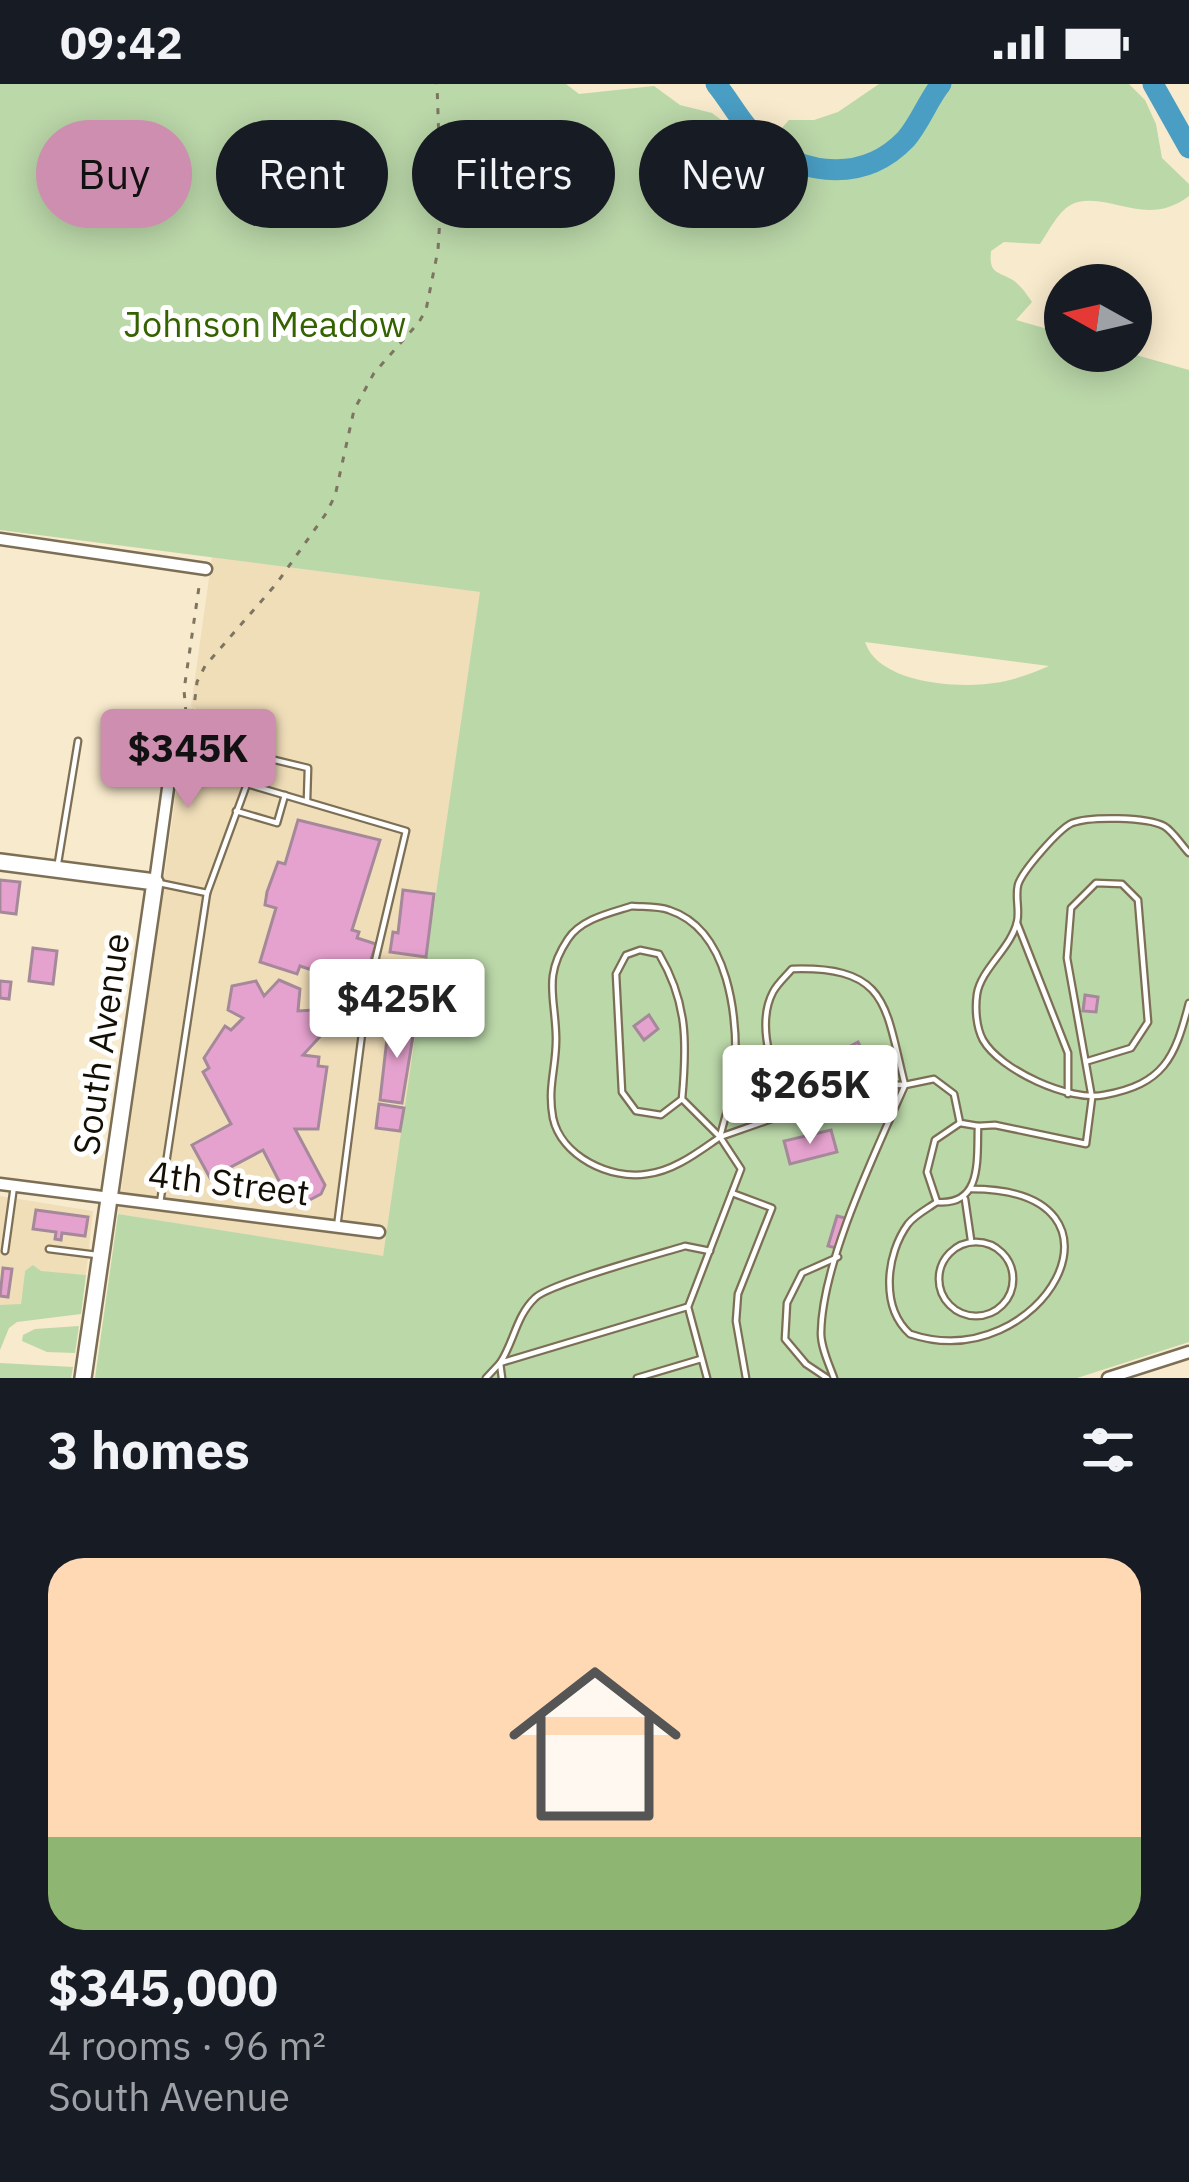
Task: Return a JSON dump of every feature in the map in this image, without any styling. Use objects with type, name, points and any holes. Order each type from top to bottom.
[{"type":"street","points":[[0,538],[206,568]]},
{"type":"street","name":"South Avenue","points":[[83,1378],[173,752],[179,737],[192,725]]},
{"type":"street","points":[[0,862],[155,882]]},
{"type":"street","name":"4th Street","points":[[0,1184],[379,1232]]},
{"type":"street","points":[[1108,1378],[1189,1352]]},
{"type":"lane","points":[[58,869],[78,741]]},
{"type":"lane","points":[[160,1203],[207,893],[247,784],[250,754],[308,768],[307,800]]},
{"type":"lane","points":[[247,784],[406,831],[367,995],[337,1227]]},
{"type":"lane","points":[[236,811],[277,824],[285,794]]},
{"type":"lane","points":[[1067,1095],[1068,1053],[1017,923],[1018,886],[1028,867],[1071,823],[1117,818],[1164,826],[1189,853]]},
{"type":"lane","points":[[155,882],[207,893]]},
{"type":"lane","points":[[937,1202],[927,1172],[935,1140],[960,1123],[1086,1144],[1092,1098],[1067,958],[1071,908],[1096,883],[1122,884],[1138,900],[1148,1022],[1131,1048],[1088,1061]]},
{"type":"lane","points":[[720,1137],[735,1075],[732,1014],[718,954],[693,922],[666,908],[632,906],[600,915],[571,934],[551,969],[556,1039],[548,1086],[554,1125],[575,1156],[611,1171],[645,1175],[679,1164],[720,1137],[871,1084],[905,1085],[934,1079],[954,1094],[960,1123]]},
{"type":"lane","points":[[1017,923],[977,989],[976,1014],[983,1040],[1004,1062],[1067,1095],[1092,1098],[1130,1090],[1161,1072],[1178,1045],[1189,1003]]},
{"type":"lane","points":[[682,1099],[661,1114],[636,1111],[622,1092],[616,974],[626,956],[640,950],[659,954],[672,977],[687,1036],[682,1099],[720,1137],[741,1169],[688,1306],[707,1378]]},
{"type":"lane","points":[[793,1114],[766,1038],[771,994],[792,969],[825,968],[862,979],[887,1008],[905,1085],[867,1169],[826,1290],[820,1338],[830,1378]]},
{"type":"lane","points":[[918,1340],[903,1328],[890,1295],[891,1256],[909,1222],[937,1202],[955,1204],[971,1189],[977,1126]]},
{"type":"lane","points":[[5,1252],[14,1186]]},
{"type":"lane","points":[[971,1189],[1017,1194],[1040,1208],[1056,1229],[1066,1263],[1062,1282]]},
{"type":"lane","points":[[732,1193],[772,1208],[738,1294],[736,1321],[746,1378]]},
{"type":"lane","points":[[964,1199],[971,1240]]},
{"type":"lane","points":[[971,1240],[1002,1250],[1014,1267],[1011,1292],[992,1315],[970,1318],[946,1306],[937,1276],[950,1252],[971,1240]]},
{"type":"lane","points":[[486,1378],[511,1346],[518,1318],[538,1294],[685,1246],[710,1251]]},
{"type":"lane","points":[[49,1249],[100,1255]]},
{"type":"lane","points":[[830,1378],[806,1364],[785,1339],[787,1304],[802,1273],[838,1257]]},
{"type":"lane","points":[[500,1363],[688,1306]]},
{"type":"lane","points":[[637,1378],[702,1359]]},
{"type":"lane","points":[[500,1363],[502,1378]]},
{"type":"path","points":[[192,725],[194,696],[205,666],[277,584],[325,515],[334,496],[354,410],[374,373],[426,310],[438,250],[441,201],[437,84]]},
{"type":"path","points":[[192,725],[184,710],[184,690],[199,584],[206,568]]},
{"type":"shaded area","points":[[212,557],[481,592],[383,1257],[118,1214],[181,756],[204,740],[208,725],[203,712],[191,706]]},
{"type":"shaded area","points":[[0,1196],[93,1211],[86,1275],[25,1271],[21,1304],[17,1308],[0,1305]]},
{"type":"green space","name":"Johnson Meadow","points":[[0,84],[566,84],[579,94],[654,86],[680,105],[721,120],[639,120],[639,228],[808,228],[808,120],[838,112],[879,84],[1129,84],[1145,100],[1156,124],[1162,158],[1189,184],[1189,196],[1174,205],[1145,210],[1091,201],[1072,204],[1040,244],[1004,242],[991,251],[991,263],[1032,302],[1016,320],[1044,328],[1044,372],[1152,372],[1152,360],[1189,370],[1189,1342],[1077,1378],[95,1378],[118,1214],[383,1256],[480,592],[0,530]],"holes":[[[865,642],[1049,666],[978,685],[920,680],[885,667]]]},
{"type":"green space","points":[[33,1265],[41,1271],[86,1275],[81,1314],[17,1322],[9,1328],[0,1350],[0,1305],[21,1304],[25,1271]]},
{"type":"green space","points":[[79,1326],[75,1353],[47,1352],[22,1341],[23,1335],[35,1329]]},
{"type":"green space","points":[[0,1363],[73,1367],[71,1378],[0,1378]]},
{"type":"building","points":[[298,820],[380,840],[352,930],[359,932],[357,938],[376,944],[367,972],[348,966],[346,974],[314,964],[312,970],[300,966],[297,974],[260,962],[276,908],[265,905],[267,892],[278,862],[285,864]]},
{"type":"building","points":[[0,880],[20,882],[16,914],[0,912]]},
{"type":"building","points":[[403,890],[434,894],[426,957],[390,952],[393,932],[398,933]]},
{"type":"building","points":[[33,948],[57,951],[53,984],[29,981]]},
{"type":"building","points":[[402,964],[423,967],[422,974],[401,971]]},
{"type":"building","points":[[279,980],[300,989],[298,1011],[315,1010],[326,1030],[303,1055],[319,1057],[318,1066],[327,1067],[318,1129],[295,1129],[325,1185],[321,1194],[300,1205],[291,1204],[263,1150],[210,1178],[192,1145],[231,1124],[203,1072],[209,1068],[204,1058],[225,1026],[231,1030],[243,1018],[228,1010],[232,986],[256,981],[264,996]]},
{"type":"building","points":[[0,981],[11,982],[9,999],[0,998]]},
{"type":"building","points":[[1085,995],[1098,997],[1096,1012],[1083,1011]]},
{"type":"building","points":[[649,1015],[658,1029],[644,1040],[634,1026]]},
{"type":"building","points":[[389,1021],[415,1024],[402,1103],[380,1100]]},
{"type":"building","points":[[858,1042],[869,1063],[814,1089],[804,1071]]},
{"type":"building","points":[[379,1104],[404,1108],[400,1131],[376,1128]]},
{"type":"building","points":[[831,1130],[837,1152],[790,1164],[784,1141]]},
{"type":"building","points":[[36,1210],[88,1217],[85,1236],[62,1233],[61,1240],[55,1239],[56,1232],[33,1229]]},
{"type":"building","points":[[837,1216],[849,1219],[840,1249],[828,1246]]},
{"type":"building","points":[[3,1268],[12,1269],[8,1297],[0,1296]]},
{"type":"waterway","points":[[716,84],[762,142],[797,162],[835,170],[872,163],[890,153],[911,133],[941,84]]},
{"type":"waterway","points":[[1153,84],[1189,148]]}]
